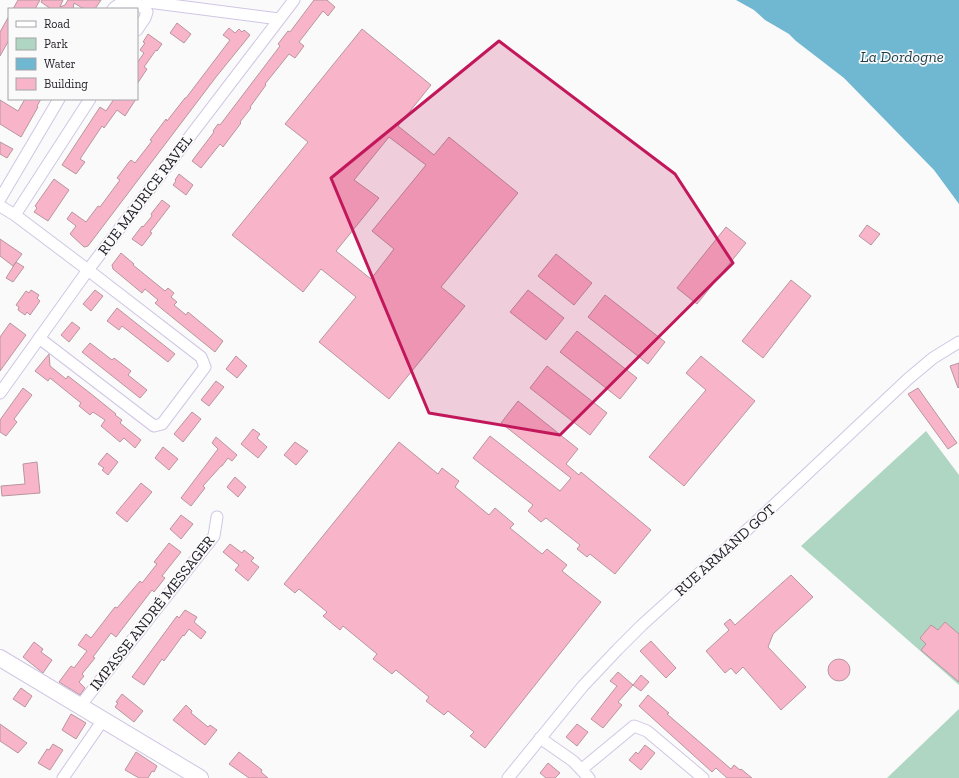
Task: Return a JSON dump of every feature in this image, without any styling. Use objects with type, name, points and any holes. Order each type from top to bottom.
[{"type":"main road","points":[[0,658],[200,778]]},
{"type":"street","name":"RUE MAURICE RAVEL","points":[[0,393],[88,270],[294,0]]},
{"type":"street","points":[[144,8],[148,2],[279,19]]},
{"type":"street","points":[[114,5],[121,3],[138,4],[144,8],[147,12],[138,28]]},
{"type":"street","points":[[0,198],[58,100]]},
{"type":"street","points":[[14,215],[89,100]]},
{"type":"street","points":[[0,206],[88,270],[201,357],[205,367],[162,424],[154,426],[39,338]]},
{"type":"street","name":"RUE ARMAND GOT","points":[[508,778],[583,686],[642,625],[759,519],[908,379],[933,358],[959,342]]},
{"type":"street","name":"IMPASSE ANDRÉ MESSAGER","points":[[80,706],[214,536],[217,518]]},
{"type":"street","points":[[63,778],[103,720]]},
{"type":"street","points":[[540,738],[573,761],[585,774],[634,726],[647,731],[703,778]]},
{"type":"highlighted area","points":[[499,41],[675,174],[733,263],[560,435],[429,413],[331,178]]},
{"type":"green space","points":[[926,431],[959,475],[959,685],[801,546]]},
{"type":"green space","points":[[959,709],[959,778],[887,778]]},
{"type":"water","name":"La Dordogne","points":[[736,0],[959,0],[959,204],[934,170],[844,78],[789,34],[765,20],[754,10]]},
{"type":"building","points":[[18,0],[40,0],[36,8],[14,8]]},
{"type":"building","points":[[42,0],[63,0],[60,7],[65,5],[68,0],[101,0],[96,8],[82,8],[74,3],[73,8],[50,8],[41,2]]},
{"type":"building","points":[[314,0],[327,0],[335,7],[328,16],[323,11],[299,42],[304,46],[295,58],[289,54],[265,84],[266,85],[250,107],[251,108],[240,122],[241,123],[223,147],[220,144],[201,168],[192,161],[214,132],[213,131],[218,124],[220,125],[280,46],[278,44],[288,31],[290,32]]},
{"type":"building","points":[[8,18],[8,42],[0,56],[0,32]]},
{"type":"building","points":[[177,23],[191,34],[184,43],[170,33]]},
{"type":"building","points":[[229,28],[235,33],[239,29],[242,32],[244,30],[250,35],[216,77],[88,246],[84,247],[70,234],[76,226],[67,219],[72,212],[86,222],[98,206],[100,207],[120,180],[117,178],[129,162],[131,160],[135,163],[152,141],[150,140],[166,119],[167,121],[186,98],[230,40],[223,35]]},
{"type":"building","points":[[362,29],[431,85],[398,126],[434,155],[449,137],[518,193],[441,287],[465,306],[389,399],[319,342],[356,297],[321,269],[303,292],[232,235],[308,142],[285,124]],"holes":[[[389,137],[426,165],[372,231],[394,249],[371,279],[336,251],[379,198],[354,180]]]},
{"type":"building","points":[[148,34],[162,44],[144,67],[147,69],[138,82],[138,62],[144,53],[140,50],[145,43],[143,42]]},
{"type":"building","points":[[0,100],[18,111],[24,100],[40,100],[21,137],[0,124]]},
{"type":"building","points":[[113,100],[135,100],[125,116],[117,110],[104,128],[102,126],[80,159],[85,162],[76,174],[62,165],[100,107],[106,111]]},
{"type":"building","points":[[0,142],[13,149],[7,158],[0,154]]},
{"type":"building","points":[[179,174],[193,185],[186,195],[173,185]]},
{"type":"building","points":[[54,179],[69,190],[48,221],[34,212],[37,208],[35,206]]},
{"type":"building","points":[[162,200],[170,206],[150,232],[152,233],[142,246],[132,239],[152,216],[151,214]]},
{"type":"building","points":[[867,225],[880,234],[871,245],[859,236]]},
{"type":"building","points":[[726,227],[746,243],[697,304],[677,288]]},
{"type":"building","points":[[0,239],[22,254],[13,266],[0,256]]},
{"type":"building","points":[[121,253],[134,264],[133,265],[165,291],[168,288],[174,293],[171,297],[177,302],[174,305],[186,315],[188,312],[223,341],[215,352],[155,303],[158,300],[145,289],[142,293],[113,269],[112,265]]},
{"type":"building","points":[[556,254],[592,283],[574,305],[538,276]]},
{"type":"building","points":[[16,262],[24,267],[13,282],[6,278]]},
{"type":"building","points":[[791,280],[811,296],[763,358],[742,341]]},
{"type":"building","points":[[31,290],[39,295],[37,298],[40,301],[30,315],[27,312],[25,315],[18,310],[19,307],[16,305],[26,291],[29,293]]},
{"type":"building","points":[[95,290],[103,296],[91,311],[83,304]]},
{"type":"building","points":[[528,290],[564,318],[546,340],[510,312]]},
{"type":"building","points":[[605,295],[665,342],[648,364],[588,317]]},
{"type":"building","points":[[117,308],[175,354],[168,362],[122,326],[119,330],[107,321]]},
{"type":"building","points":[[72,322],[80,328],[69,342],[61,335]]},
{"type":"building","points":[[10,323],[26,335],[0,371],[0,337]]},
{"type":"building","points":[[577,331],[637,378],[620,399],[560,352]]},
{"type":"building","points":[[90,343],[112,360],[114,358],[131,371],[128,375],[147,390],[140,398],[82,352]]},
{"type":"building","points":[[49,354],[50,366],[66,379],[68,376],[116,414],[115,415],[122,420],[120,423],[141,440],[135,448],[124,438],[120,442],[101,426],[105,420],[93,412],[90,415],[79,406],[81,403],[50,378],[48,381],[35,371]]},
{"type":"building","points":[[236,356],[247,366],[237,378],[226,369]]},
{"type":"building","points":[[701,356],[755,401],[684,486],[649,457],[706,390],[686,373]]},
{"type":"building","points":[[959,363],[959,387],[958,388],[950,366]]},
{"type":"building","points":[[547,366],[607,413],[590,435],[530,388]]},
{"type":"building","points":[[216,381],[224,387],[209,406],[201,400]]},
{"type":"building","points":[[23,388],[32,395],[14,419],[17,422],[6,436],[0,432],[0,420]]},
{"type":"building","points":[[918,388],[957,443],[948,449],[908,394]]},
{"type":"building","points":[[518,401],[578,449],[566,464],[579,475],[581,472],[651,530],[615,574],[590,554],[587,557],[577,549],[580,545],[546,518],[541,522],[528,511],[533,505],[473,458],[490,436],[560,491],[571,478],[501,423]]},
{"type":"building","points":[[192,412],[201,419],[183,442],[174,434]]},
{"type":"building","points":[[253,429],[260,434],[257,438],[267,447],[258,458],[241,444]]},
{"type":"building","points":[[216,437],[237,455],[232,461],[228,458],[203,486],[205,488],[191,506],[181,498],[218,449],[212,443]]},
{"type":"building","points":[[295,442],[308,451],[296,465],[284,455]]},
{"type":"building","points":[[399,442],[438,474],[442,468],[459,481],[455,487],[489,515],[495,508],[514,524],[510,528],[542,554],[547,549],[567,565],[562,571],[601,602],[485,748],[470,736],[474,732],[448,711],[444,715],[426,701],[429,697],[396,670],[392,674],[373,659],[377,654],[343,626],[340,630],[323,616],[327,612],[299,589],[295,593],[284,584]]},
{"type":"building","points":[[163,447],[178,459],[169,470],[155,458]]},
{"type":"building","points":[[107,453],[118,462],[108,475],[102,470],[104,468],[98,464]]},
{"type":"building","points":[[37,462],[40,493],[2,496],[1,486],[25,484],[23,464]]},
{"type":"building","points":[[235,477],[246,487],[238,497],[227,487]]},
{"type":"building","points":[[141,483],[152,492],[127,522],[116,513]]},
{"type":"building","points":[[181,515],[193,524],[181,539],[170,529]]},
{"type":"building","points":[[169,543],[181,552],[162,576],[165,578],[154,592],[152,590],[116,637],[111,633],[93,657],[95,658],[82,674],[84,676],[79,682],[85,688],[80,695],[59,682],[71,666],[74,668],[87,651],[78,645],[86,634],[91,638],[115,607],[117,608],[140,581],[142,583],[157,564],[154,562]]},
{"type":"building","points":[[230,544],[242,553],[244,550],[254,558],[251,561],[259,567],[248,581],[235,570],[239,565],[223,552]]},
{"type":"building","points":[[791,575],[813,597],[773,634],[768,647],[806,687],[781,710],[743,667],[736,674],[731,668],[725,673],[706,651],[729,630],[724,624],[730,619],[735,625]]},
{"type":"building","points":[[185,610],[197,617],[194,622],[206,632],[201,639],[189,629],[164,661],[162,659],[144,685],[132,677],[177,616],[179,618]]},
{"type":"building","points":[[945,622],[959,634],[959,682],[921,650],[926,644],[920,638],[931,625],[938,630]]},
{"type":"building","points":[[651,641],[676,668],[666,678],[640,651]]},
{"type":"building","points":[[34,642],[43,649],[41,652],[52,660],[43,673],[23,657]]},
{"type":"building","points":[[839,659],[843,660],[849,666],[849,674],[843,680],[839,681],[835,680],[829,674],[828,670],[829,666],[835,660]]},
{"type":"building","points":[[618,672],[633,685],[618,702],[622,705],[603,728],[591,719],[617,686],[610,681]]},
{"type":"building","points":[[641,675],[649,682],[641,691],[633,685]]},
{"type":"building","points":[[21,688],[32,696],[25,707],[13,699]]},
{"type":"building","points":[[122,694],[143,711],[134,722],[115,707],[118,703],[116,702]]},
{"type":"building","points":[[648,695],[669,713],[667,714],[731,769],[734,765],[752,778],[727,778],[716,768],[712,772],[639,706]]},
{"type":"building","points":[[186,705],[192,711],[191,713],[208,727],[210,725],[217,730],[205,745],[173,720]]},
{"type":"building","points":[[71,714],[86,723],[76,739],[62,730]]},
{"type":"building","points":[[0,724],[27,743],[18,753],[0,741]]},
{"type":"building","points":[[577,724],[588,732],[577,746],[566,737]]},
{"type":"building","points":[[53,744],[63,750],[50,770],[38,763],[47,749],[49,750]]},
{"type":"building","points":[[645,745],[655,753],[641,770],[629,760],[636,752],[638,754]]},
{"type":"building","points":[[136,752],[157,766],[148,778],[139,778],[125,770]]},
{"type":"building","points":[[239,752],[262,770],[261,772],[268,778],[249,778],[229,764]]},
{"type":"building","points":[[548,763],[560,773],[555,778],[546,778],[540,773]]}]
